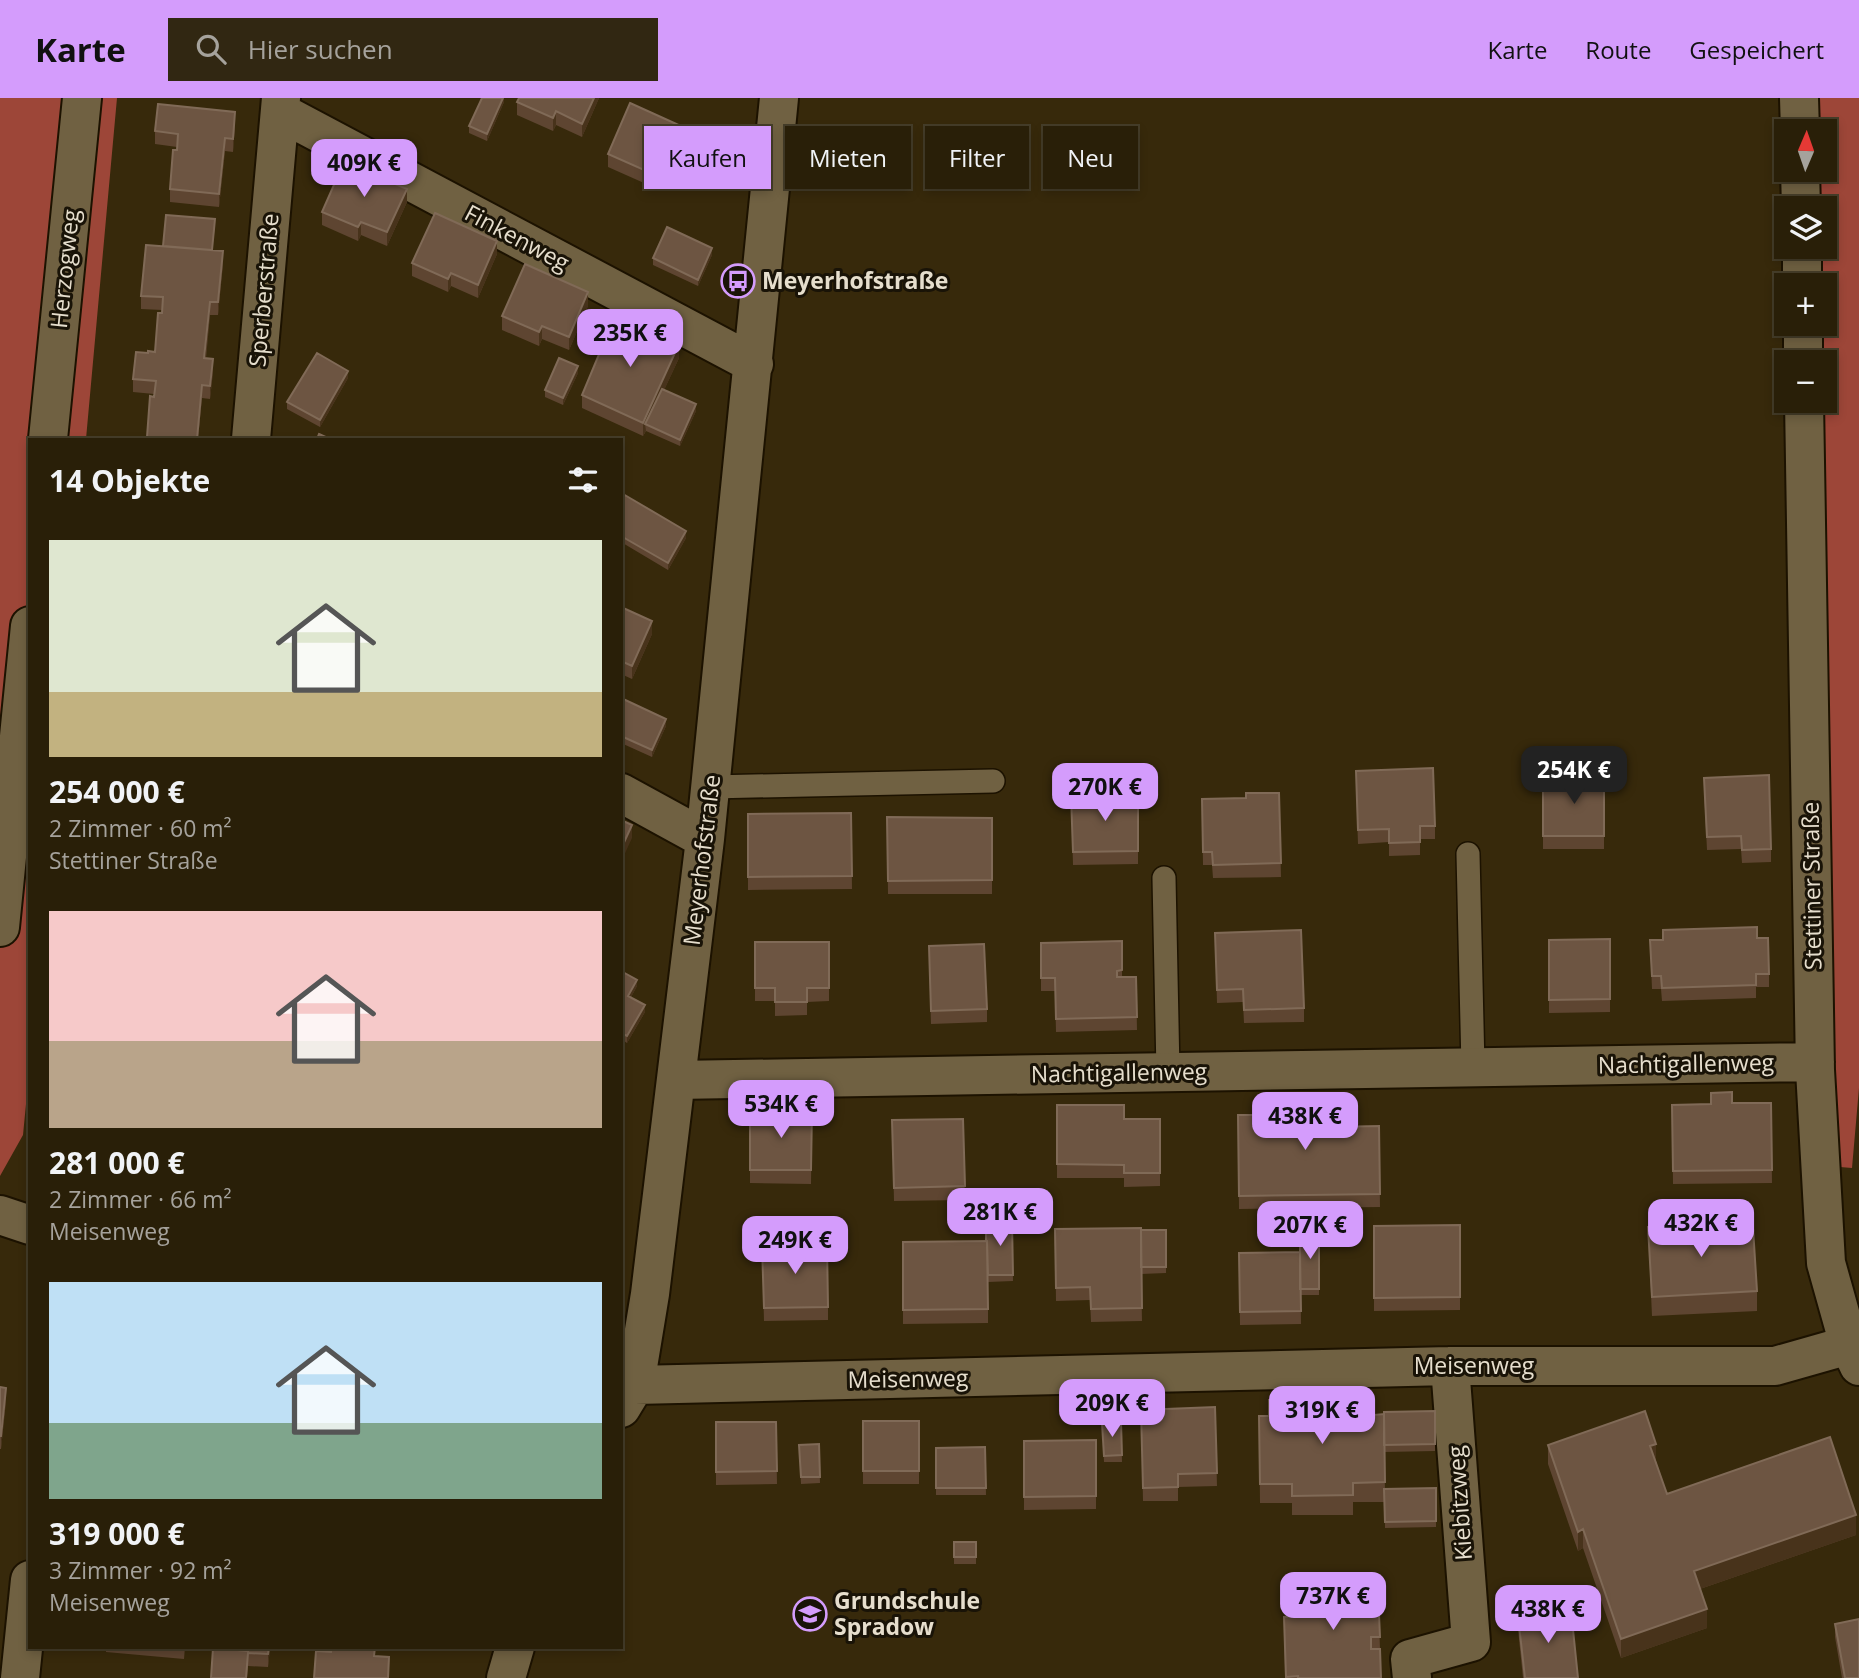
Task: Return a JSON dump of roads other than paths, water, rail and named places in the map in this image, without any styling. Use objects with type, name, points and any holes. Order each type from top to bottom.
[{"type":"street","name":"Herzogweg","points":[[48,438],[82,98]]},
{"type":"street","name":"Meyerhofstraße","points":[[628,1396],[636,1287],[676,1080],[705,839],[779,98]]},
{"type":"street","points":[[1799,98],[1800,119]]},
{"type":"street","name":"Finkenweg","points":[[280,105],[754,364]]},
{"type":"street","name":"Sperberstraße","points":[[251,438],[280,105]]},
{"type":"street","name":"Stettiner Straße","points":[[1804,413],[1815,1062],[1826,1263],[1854,1355]]},
{"type":"street","points":[[0,927],[28,646]]},
{"type":"street","points":[[623,794],[705,839]]},
{"type":"street","name":"Nachtigallenweg","points":[[676,1080],[1815,1062]]},
{"type":"street","points":[[0,1215],[28,1224]]},
{"type":"street","name":"Meisenweg","points":[[628,1396],[1450,1366],[1775,1366],[1854,1355]]},
{"type":"street","name":"Kiebitzweg","points":[[1412,1678],[1410,1659],[1471,1642],[1450,1366]]},
{"type":"street","points":[[20,1678],[28,1600]]},
{"type":"street","points":[[506,1678],[514,1649]]},
{"type":"lane","points":[[710,787],[993,781]]},
{"type":"lane","points":[[1468,854],[1473,1067]]},
{"type":"lane","points":[[1164,878],[1168,1072]]},
{"type":"place","name":"Meyerhofstraße","points":[[738,281]]},
{"type":"place","name":"Grundschule Spradow","points":[[810,1614]]}]
